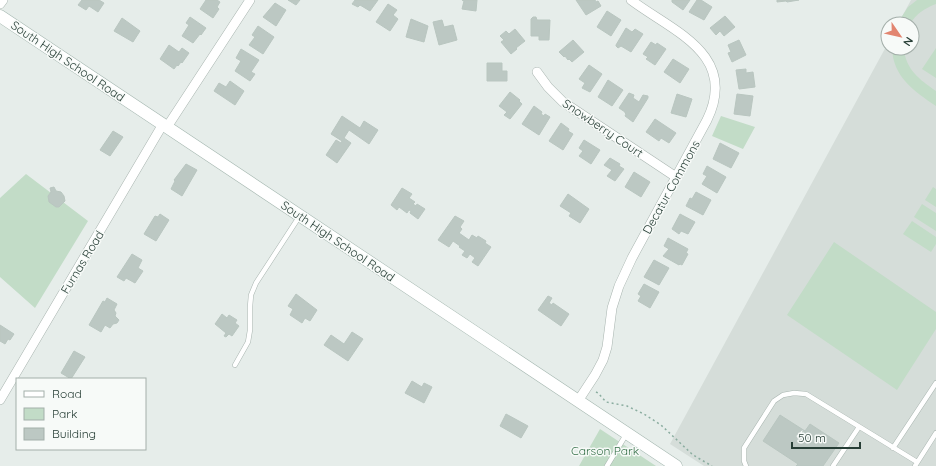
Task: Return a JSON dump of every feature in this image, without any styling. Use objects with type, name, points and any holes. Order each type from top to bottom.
[{"type":"main road","name":"South High School Road","points":[[0,16],[676,466]]},
{"type":"street","points":[[0,4],[3,0]]},
{"type":"street","name":"Furnas Road","points":[[0,400],[165,126],[250,0]]},
{"type":"street","name":"Decatur Commons","points":[[578,401],[595,376],[603,360],[607,347],[612,308],[619,286],[632,258],[711,112],[715,96],[714,80],[707,60],[697,46],[630,0]]},
{"type":"street","name":"Snowberry Court","points":[[538,72],[548,87],[563,102],[676,177]]},
{"type":"lane","points":[[235,366],[248,342],[250,330],[250,307],[253,290],[300,215]]},
{"type":"lane","points":[[893,448],[936,383]]},
{"type":"lane","points":[[746,466],[744,460],[744,448],[774,401],[783,395],[794,393],[806,394],[916,464],[936,433]]},
{"type":"lane","points":[[833,466],[859,427]]},
{"type":"lane","points":[[607,466],[627,433]]},
{"type":"path","points":[[596,392],[606,402],[627,406],[650,418],[665,429],[693,455],[712,466]]},
{"type":"shaded area","points":[[911,0],[936,0],[936,466],[704,466],[670,444],[881,56],[920,56],[920,16],[902,16]]},
{"type":"green space","points":[[917,0],[936,0],[936,4],[928,7],[916,16],[902,16],[908,7]]},
{"type":"green space","points":[[936,48],[936,78],[922,69]]},
{"type":"green space","points":[[893,56],[905,56],[910,68],[914,73],[924,83],[936,91],[936,106],[920,95],[906,82],[896,67]]},
{"type":"green space","points":[[721,116],[755,127],[743,149],[712,136]]},
{"type":"green space","points":[[26,174],[88,221],[35,308],[0,277],[0,198]]},
{"type":"green space","points":[[933,187],[936,189],[936,207],[925,200]]},
{"type":"green space","points":[[922,204],[936,213],[936,231],[914,217]]},
{"type":"green space","points":[[912,221],[936,237],[936,244],[931,252],[903,234]]},
{"type":"green space","points":[[834,242],[936,312],[936,329],[897,390],[787,315]]},
{"type":"green space","name":"Carson Park","points":[[600,429],[656,466],[579,466]]},
{"type":"building","points":[[82,0],[99,0],[104,3],[98,12],[89,6],[86,10],[78,5]]},
{"type":"building","points":[[206,0],[217,0],[220,2],[217,7],[219,9],[213,18],[200,9]]},
{"type":"building","points":[[288,0],[300,0],[296,5]]},
{"type":"building","points":[[355,0],[378,0],[370,11],[360,5],[358,7],[352,4]]},
{"type":"building","points":[[462,0],[477,0],[476,11],[462,9],[464,1]]},
{"type":"building","points":[[576,0],[595,0],[596,2],[598,1],[601,6],[586,15]]},
{"type":"building","points":[[672,0],[690,0],[683,10],[672,2]]},
{"type":"building","points":[[697,0],[701,0],[712,7],[704,20],[689,12]]},
{"type":"building","points":[[777,0],[799,0],[777,2]]},
{"type":"building","points":[[275,3],[286,10],[276,26],[263,17]]},
{"type":"building","points":[[388,4],[397,10],[393,15],[398,19],[390,31],[376,22]]},
{"type":"building","points":[[607,11],[621,20],[611,36],[597,27]]},
{"type":"building","points":[[725,16],[735,27],[724,36],[720,31],[716,35],[710,28]]},
{"type":"building","points":[[190,17],[206,28],[193,43],[182,36],[189,25],[186,23]]},
{"type":"building","points":[[536,17],[537,20],[550,20],[549,40],[539,40],[539,36],[531,36],[531,19]]},
{"type":"building","points":[[122,18],[140,31],[133,42],[114,31]]},
{"type":"building","points":[[411,19],[428,26],[424,42],[406,37]]},
{"type":"building","points":[[442,20],[444,27],[453,25],[457,40],[439,45],[433,22]]},
{"type":"building","points":[[258,26],[274,37],[263,54],[249,45],[255,37],[252,35]]},
{"type":"building","points":[[626,28],[632,32],[635,29],[643,34],[631,52],[621,46],[618,48],[616,46]]},
{"type":"building","points":[[515,29],[525,41],[511,54],[501,42],[504,40],[500,36],[506,31],[509,34]]},
{"type":"building","points":[[573,40],[584,52],[572,62],[559,52]]},
{"type":"building","points":[[739,40],[746,55],[732,62],[728,53],[731,52],[728,45]]},
{"type":"building","points":[[651,42],[656,45],[657,43],[666,49],[655,65],[646,59],[648,57],[643,54]]},
{"type":"building","points":[[169,45],[179,52],[182,48],[189,53],[182,63],[181,62],[178,66],[177,65],[174,69],[160,59]]},
{"type":"building","points":[[241,49],[259,60],[251,72],[255,74],[250,81],[235,71],[241,61],[236,58]]},
{"type":"building","points":[[673,59],[689,69],[680,83],[664,72]]},
{"type":"building","points":[[487,63],[502,63],[502,71],[507,71],[507,81],[487,81]]},
{"type":"building","points":[[589,65],[602,74],[590,92],[582,88],[585,83],[579,79]]},
{"type":"building","points":[[746,69],[746,73],[753,72],[755,87],[739,89],[736,70]]},
{"type":"building","points":[[608,80],[623,90],[612,106],[598,97]]},
{"type":"building","points":[[230,81],[244,91],[235,105],[214,91],[219,83],[226,87]]},
{"type":"building","points":[[510,92],[520,100],[519,101],[522,104],[510,119],[504,115],[507,112],[499,106]]},
{"type":"building","points":[[629,93],[634,95],[633,98],[639,102],[643,95],[648,96],[633,122],[625,116],[625,112],[619,108]]},
{"type":"building","points":[[677,94],[692,99],[686,117],[671,113]]},
{"type":"building","points":[[737,94],[753,96],[750,116],[734,114]]},
{"type":"building","points":[[534,106],[542,112],[541,114],[544,116],[545,114],[550,117],[539,135],[522,124]]},
{"type":"building","points":[[342,116],[360,128],[364,121],[378,130],[369,144],[349,130],[344,138],[351,143],[337,163],[326,155],[336,140],[341,143],[342,141],[331,134]]},
{"type":"building","points":[[655,119],[676,133],[669,143],[661,138],[659,141],[646,132]]},
{"type":"building","points":[[561,123],[573,134],[563,150],[549,141]]},
{"type":"building","points":[[113,131],[123,137],[110,156],[100,150]]},
{"type":"building","points":[[584,140],[600,150],[591,164],[579,156],[583,151],[579,148]]},
{"type":"building","points":[[720,143],[739,153],[731,168],[713,159]]},
{"type":"building","points":[[610,158],[620,164],[619,166],[624,169],[615,181],[607,176],[612,170],[604,165]]},
{"type":"building","points":[[186,164],[197,170],[182,196],[171,189],[175,181],[174,180]]},
{"type":"building","points":[[707,166],[726,177],[717,193],[702,184],[707,176],[703,174]]},
{"type":"building","points":[[634,172],[650,182],[641,197],[625,187]]},
{"type":"building","points":[[54,187],[56,191],[61,192],[64,196],[65,201],[59,207],[56,207],[49,202],[48,196],[51,192],[50,188]]},
{"type":"building","points":[[402,188],[412,194],[409,198],[415,202],[413,204],[416,206],[417,204],[425,209],[418,219],[410,213],[411,211],[409,210],[407,213],[399,207],[397,210],[391,205]]},
{"type":"building","points":[[696,192],[711,200],[703,215],[686,206],[690,198],[692,199]]},
{"type":"building","points":[[568,194],[589,209],[580,223],[569,216],[571,213],[560,206]]},
{"type":"building","points":[[160,214],[169,220],[156,241],[144,234],[155,216],[158,217]]},
{"type":"building","points":[[680,214],[695,222],[688,234],[681,231],[679,234],[672,229]]},
{"type":"building","points":[[455,216],[464,221],[460,227],[462,229],[459,233],[469,240],[472,235],[477,238],[478,236],[486,241],[485,243],[491,247],[478,266],[472,262],[475,258],[470,254],[467,258],[462,255],[465,251],[453,241],[449,247],[438,240]]},
{"type":"building","points":[[668,238],[688,249],[686,253],[688,254],[682,265],[679,265],[663,256],[669,249],[664,246]]},
{"type":"building","points":[[132,254],[142,260],[138,268],[143,271],[135,283],[126,278],[124,281],[117,277]]},
{"type":"building","points":[[654,260],[669,268],[659,285],[644,277]]},
{"type":"building","points":[[644,284],[659,292],[650,308],[638,301],[641,296],[638,294]]},
{"type":"building","points":[[296,294],[317,310],[310,321],[305,318],[302,323],[290,315],[293,309],[288,306]]},
{"type":"building","points":[[548,296],[552,298],[549,303],[552,305],[553,303],[569,314],[561,326],[538,310]]},
{"type":"building","points":[[107,298],[117,304],[114,310],[116,313],[115,316],[119,320],[110,328],[105,325],[101,332],[89,325],[103,301],[105,302]]},
{"type":"building","points":[[222,314],[227,318],[229,315],[237,320],[235,323],[239,326],[232,336],[229,334],[226,337],[224,336],[226,333],[215,324]]},
{"type":"building","points":[[0,325],[14,334],[5,344],[0,341]]},
{"type":"building","points":[[352,332],[363,339],[348,361],[324,345],[331,335],[344,344]]},
{"type":"building","points":[[74,351],[85,357],[72,378],[61,373]]},
{"type":"building","points":[[412,381],[422,387],[424,383],[432,387],[424,403],[405,393]]},
{"type":"building","points":[[506,414],[528,426],[521,438],[500,426]]},
{"type":"building","points":[[780,415],[805,431],[810,424],[839,443],[823,466],[796,466],[798,464],[763,441]]}]
